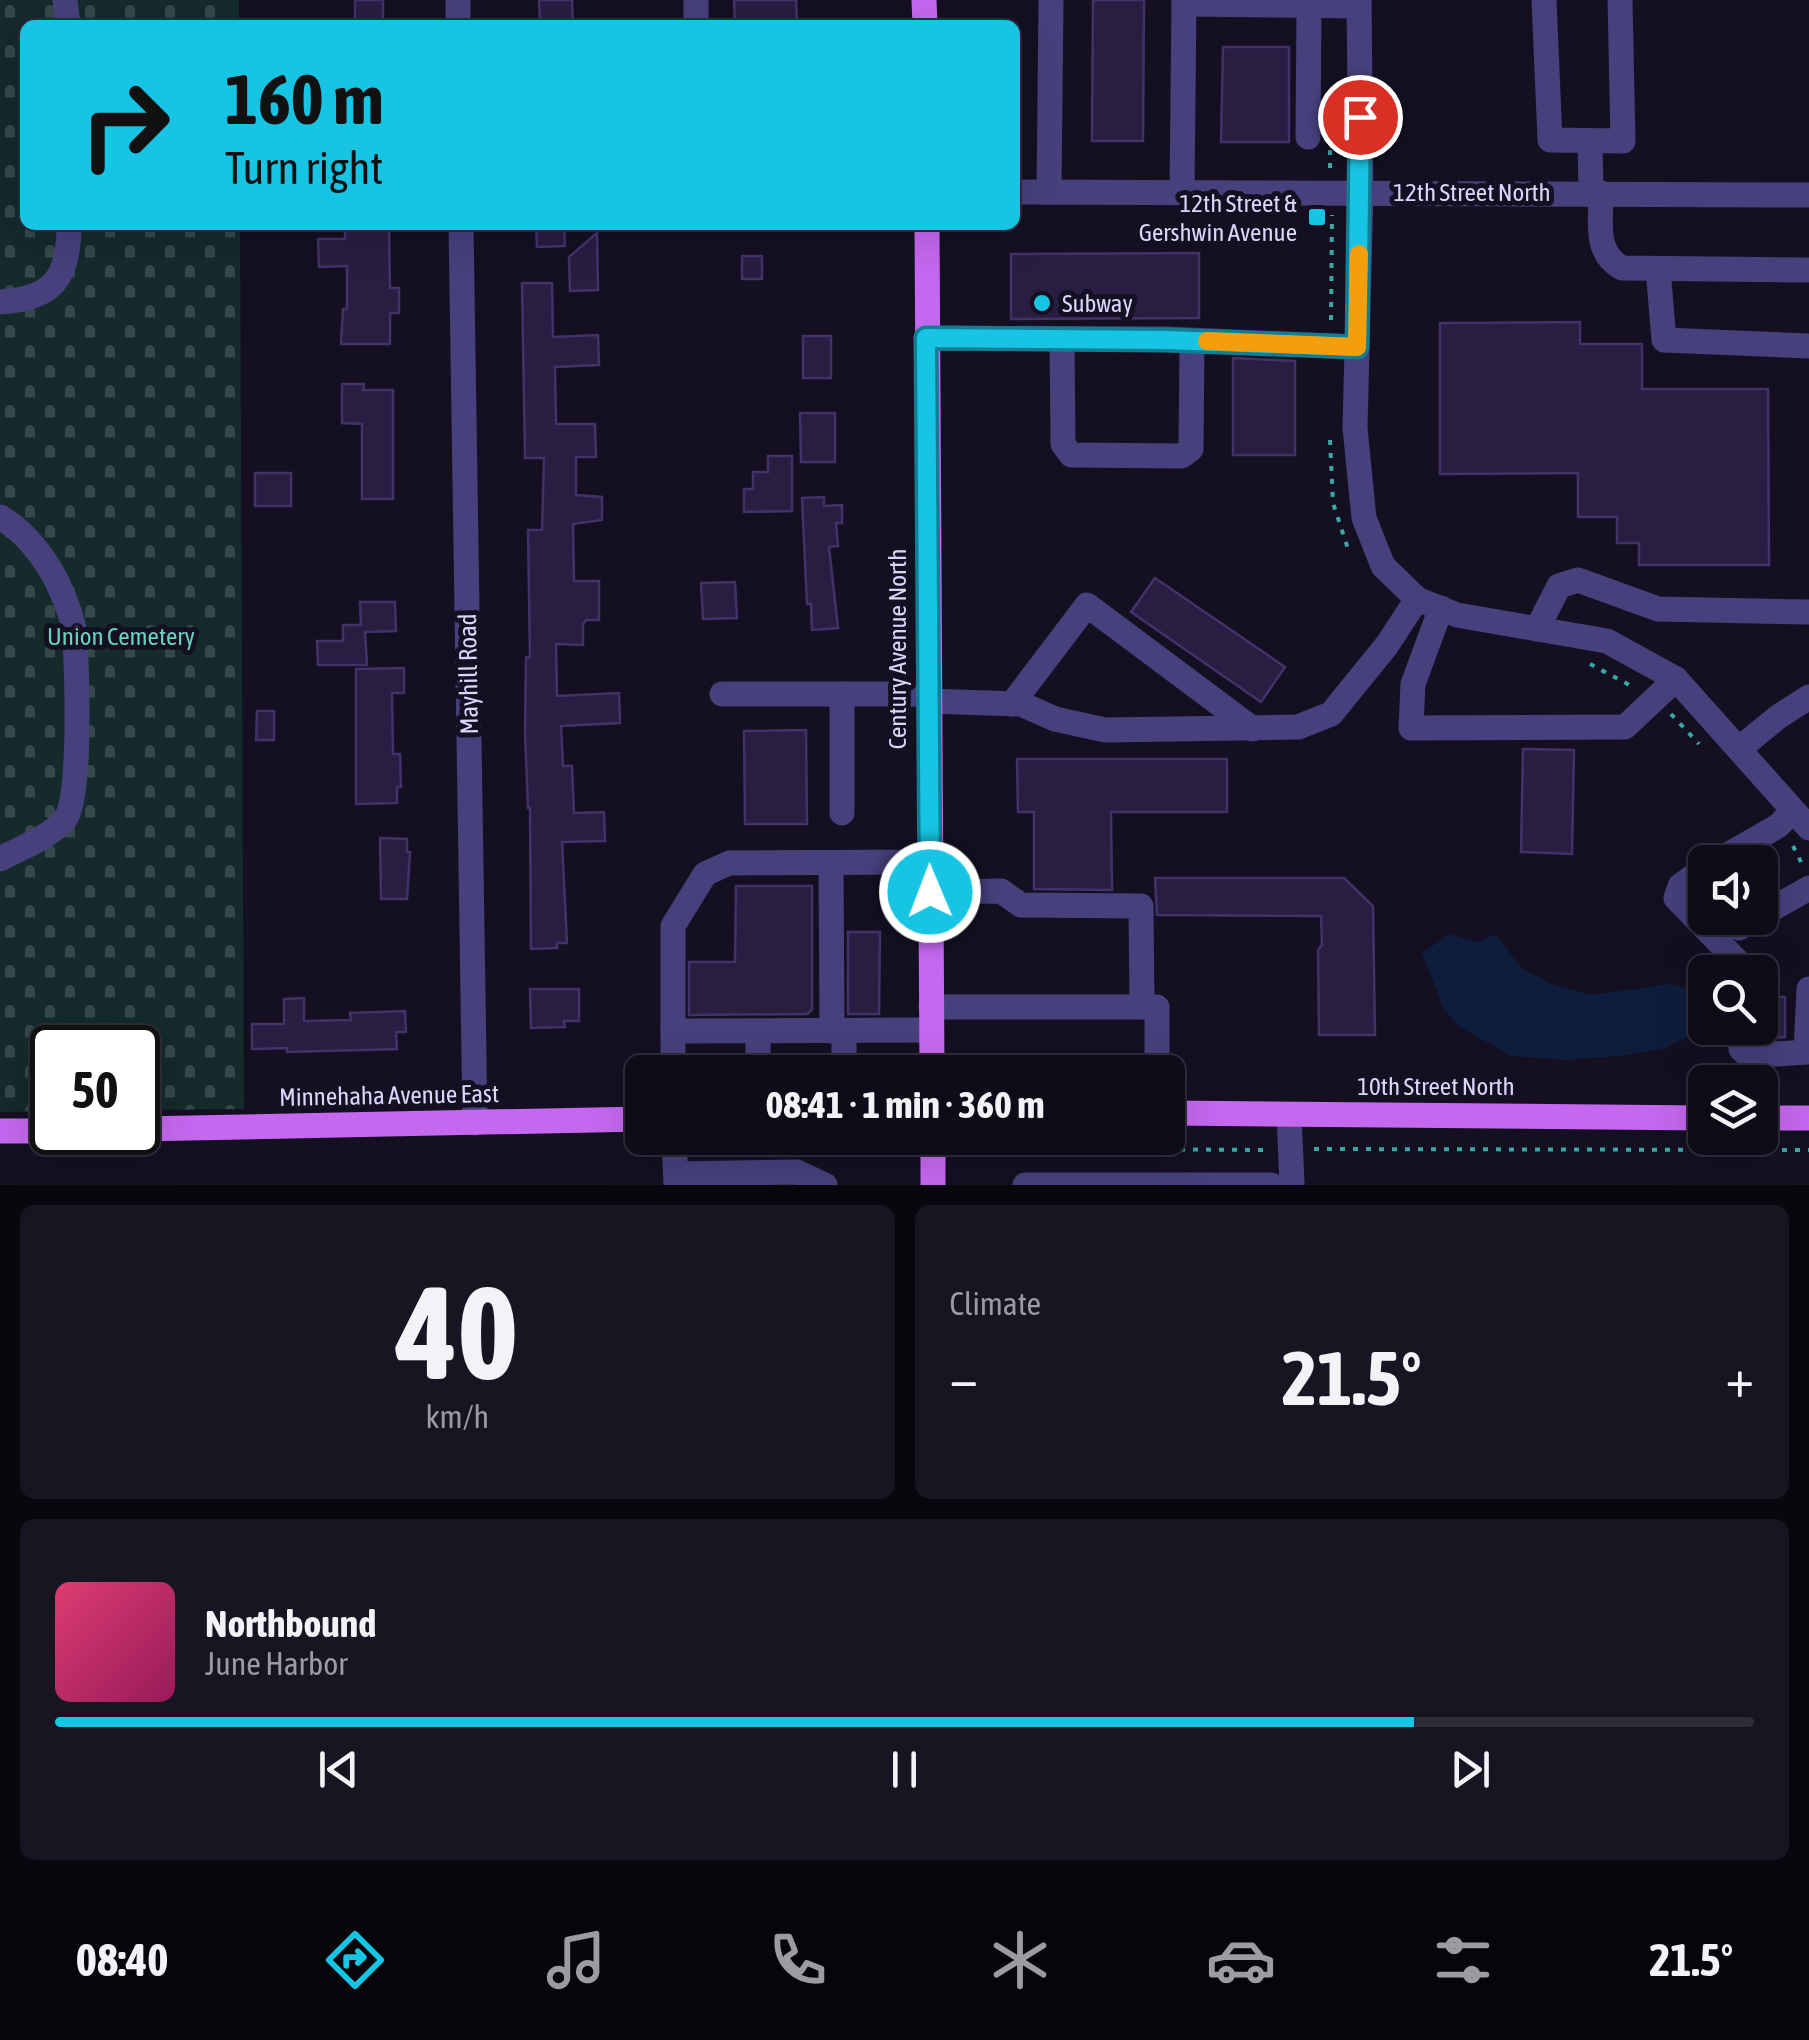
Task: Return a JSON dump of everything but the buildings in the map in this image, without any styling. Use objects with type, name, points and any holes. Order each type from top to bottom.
[{"type":"main road","name":"Century Avenue North","points":[[927,230],[932,1055]]},
{"type":"main road","name":"10th Street North","points":[[1185,1114],[1688,1118]]},
{"type":"main road","points":[[1778,1118],[1809,1118]]},
{"type":"main road","name":"Minnehaha Avenue East","points":[[160,1129],[625,1119]]},
{"type":"main road","points":[[0,1132],[30,1131]]},
{"type":"main road","points":[[933,1155],[933,1185]]},
{"type":"street","points":[[1049,192],[1051,0]]},
{"type":"street","points":[[1544,0],[1550,140],[1623,142],[1620,0]]},
{"type":"street","points":[[1182,192],[1184,2],[1309,6],[1359,3],[1361,192],[1355,428],[1364,518],[1383,566],[1429,604],[1457,615],[1608,640],[1676,679],[1738,749],[1793,822],[1748,845]]},
{"type":"street","points":[[1309,6],[1319,144]]},
{"type":"street","points":[[1590,141],[1602,250],[1610,262],[1622,268],[1809,270]]},
{"type":"street","name":"12th Street North","points":[[1020,192],[1809,195]]},
{"type":"street","points":[[0,302],[30,300],[48,289],[65,266],[69,230]]},
{"type":"street","name":"Mayhill Road","points":[[461,230],[474,1123]]},
{"type":"street","points":[[1658,269],[1664,340],[1809,346]]},
{"type":"street","points":[[926,338],[1192,340],[1357,347]]},
{"type":"street","points":[[1062,339],[1063,444],[1071,455],[1182,456],[1191,449],[1192,340]]},
{"type":"street","points":[[0,517],[38,552],[61,589],[74,626],[76,750],[74,790],[67,817],[38,840],[0,859]]},
{"type":"street","points":[[1536,629],[1559,586],[1578,580],[1658,609],[1809,612]]},
{"type":"street","points":[[1429,604],[1413,684],[1411,728],[1625,727],[1676,679]]},
{"type":"street","points":[[722,694],[842,694],[1021,704],[1055,719],[1105,730],[1298,727],[1332,714],[1387,645],[1429,604]]},
{"type":"street","points":[[1012,704],[1087,605],[1253,730]]},
{"type":"street","points":[[842,694],[842,814]]},
{"type":"street","points":[[1738,749],[1809,697]]},
{"type":"street","points":[[674,1055],[673,926],[705,874],[729,864],[930,862]]},
{"type":"street","points":[[831,863],[842,1055]]},
{"type":"street","points":[[1688,880],[1680,886],[1676,898],[1688,910]]},
{"type":"street","points":[[1778,905],[1809,888]]},
{"type":"street","points":[[930,892],[1002,891],[1021,905],[1141,906],[1142,1006]]},
{"type":"street","points":[[1712,935],[1731,955]]},
{"type":"street","points":[[1741,1045],[1749,1056],[1806,1052],[1809,988]]},
{"type":"street","points":[[673,1031],[838,1030],[931,1018],[1158,1006],[1158,1055]]},
{"type":"street","points":[[758,1031],[758,1055]]},
{"type":"street","points":[[1290,1115],[1292,1185]]},
{"type":"street","points":[[676,1179],[749,1179],[797,1172],[825,1185]]},
{"type":"street","points":[[1025,1185],[1271,1185]]},
{"type":"path","points":[[1319,144],[1332,192],[1330,346]]},
{"type":"path","points":[[1330,424],[1333,503],[1356,566]]},
{"type":"path","points":[[1583,662],[1631,684],[1710,755]]},
{"type":"path","points":[[1793,822],[1792,844],[1808,876]]},
{"type":"path","points":[[1185,1149],[1809,1150]]},
{"type":"green space","name":"Union Cemetery","points":[[0,0],[239,0],[239,20],[20,20],[20,230],[240,230],[244,1109],[160,1110],[160,1025],[30,1025],[30,1111],[0,1112]]},
{"type":"water","points":[[1450,934],[1477,942],[1496,934],[1521,968],[1552,984],[1592,995],[1670,984],[1688,989],[1688,1037],[1662,1049],[1619,1056],[1567,1060],[1511,1056],[1460,1027],[1444,1010],[1422,953]]},
{"type":"slow traffic","points":[[1207,341],[1357,347],[1359,254]]},
{"type":"place","name":"12th Street & Gershwin Avenue","points":[[1317,217]]},
{"type":"place","name":"Subway","points":[[1042,303]]},
{"type":"route","points":[[930,892],[926,338],[1166,340],[1357,347],[1360,117]]}]
